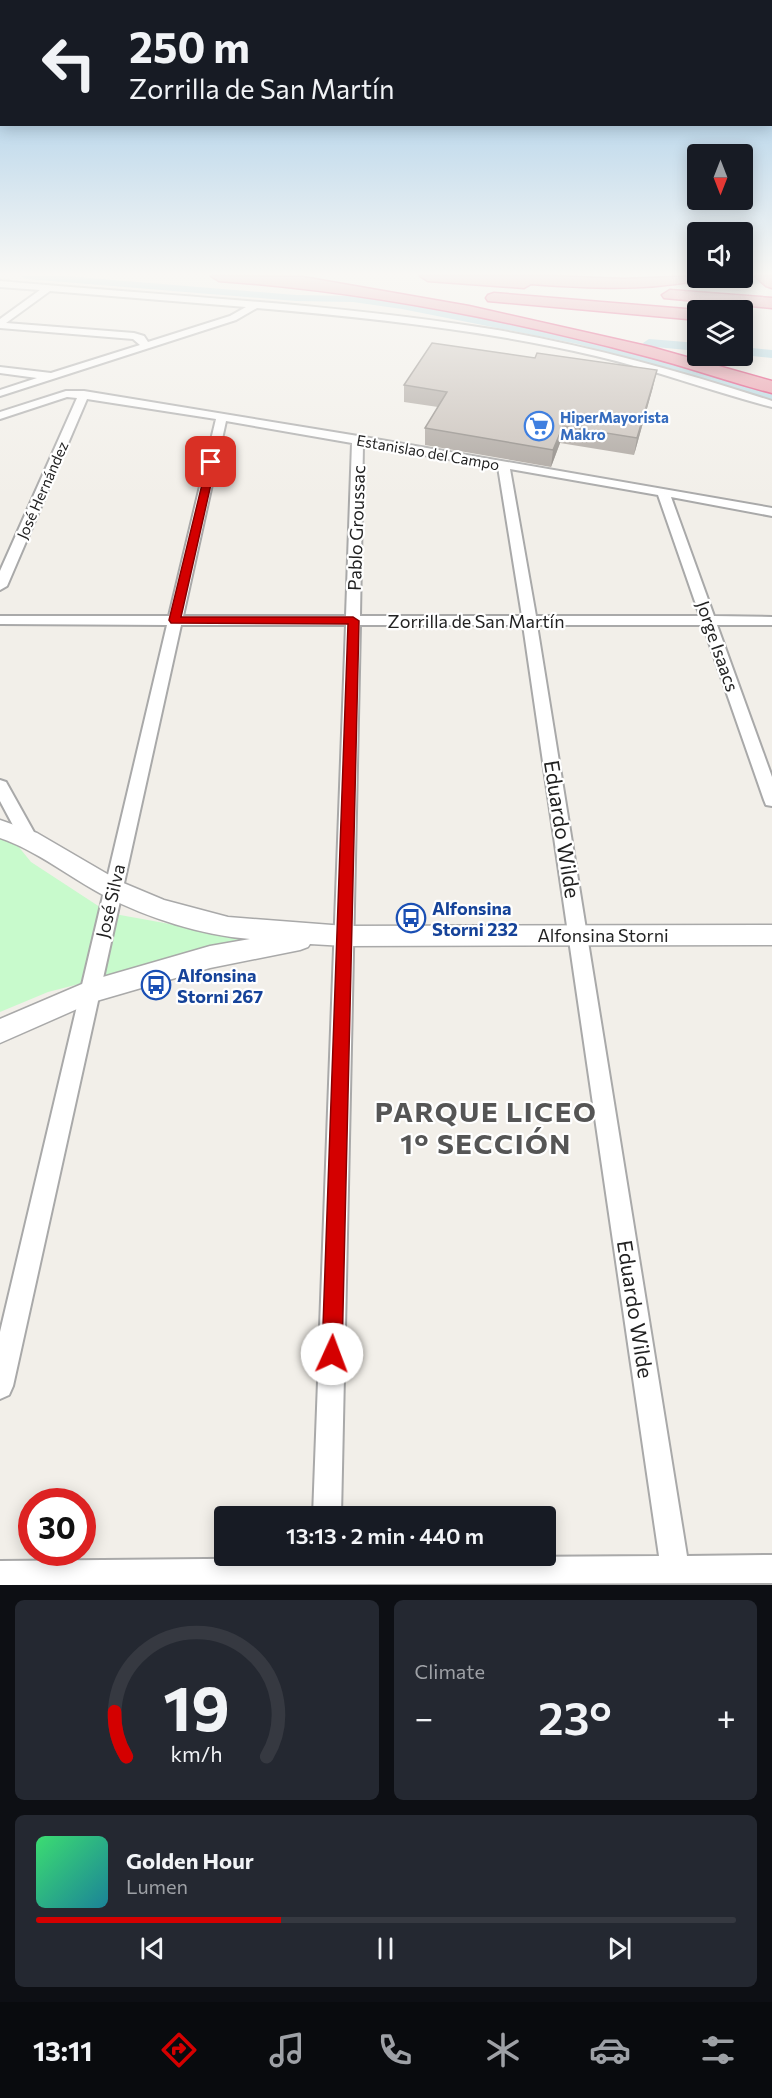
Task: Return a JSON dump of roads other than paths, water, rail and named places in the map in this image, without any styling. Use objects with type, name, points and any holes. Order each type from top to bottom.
[{"type":"highway","points":[[644,350],[772,387]]},
{"type":"street","points":[[0,393],[134,350]]},
{"type":"street","points":[[579,350],[660,369],[772,404]]},
{"type":"street","points":[[0,370],[50,377]]},
{"type":"street","name":"Estanislao del Campo","points":[[0,416],[53,397],[84,394],[358,439],[772,512]]},
{"type":"street","name":"José Hernández","points":[[0,586],[84,394]]},
{"type":"street","name":"José Silva","points":[[0,1386],[222,416]]},
{"type":"street","name":"Pablo Groussac","points":[[327,1506],[336,935],[353,621],[358,439]]},
{"type":"street","name":"Eduardo Wilde","points":[[503,465],[580,934],[677,1577]]},
{"type":"street","name":"Jorge Isaacs","points":[[663,492],[772,800]]},
{"type":"street","name":"Zorrilla de San Martín","points":[[0,620],[772,621]]},
{"type":"street","points":[[0,786],[29,839]]},
{"type":"street","name":"Alfonsina Storni","points":[[0,829],[29,839],[113,889],[160,909],[228,927],[336,935],[772,934]]},
{"type":"street","name":"Alfonsina Storni","points":[[0,1031],[89,992],[210,957],[336,935]]},
{"type":"street","points":[[0,1575],[325,1571],[677,1577],[772,1569]]},
{"type":"waterway","points":[[610,350],[772,398]]},
{"type":"waterway","points":[[753,352],[772,354]]},
{"type":"place","name":"HiperMayorista Makro","points":[[539,426]]},
{"type":"place","name":"Alfonsina Storni 232","points":[[411,918]]},
{"type":"place","name":"Alfonsina Storni 267","points":[[156,985]]},
{"type":"district","name":"PARQUE LICEO 1° SECCIÓN","points":[[486,1127]]}]
